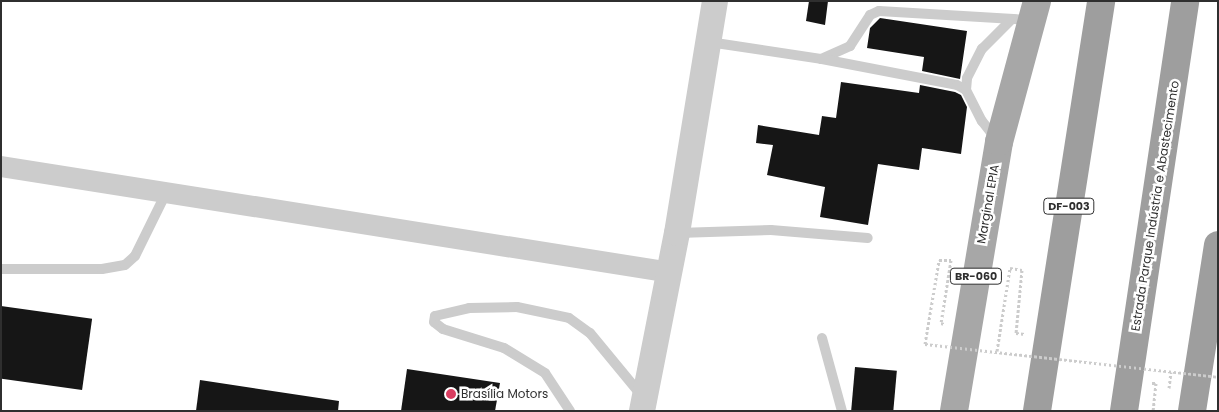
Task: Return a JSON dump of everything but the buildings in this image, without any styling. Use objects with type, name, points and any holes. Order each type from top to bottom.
[{"type":"highway","name":"DF-003","points":[[1037,411],[1101,1]]},
{"type":"highway","name":"Estrada Parque Indústria e Abastecimento","points":[[1124,411],[1185,1]]},
{"type":"highway","points":[[1192,411],[1218,245]]},
{"type":"main road","name":"Marginal EPIA","points":[[954,411],[999,142],[1027,14]]},
{"type":"street","points":[[642,404],[670,272],[715,1]]},
{"type":"street","points":[[1,166],[670,272]]},
{"type":"lane","points":[[821,59],[850,46],[870,15],[879,11],[1027,14]]},
{"type":"lane","points":[[999,142],[982,121],[966,90],[967,78],[982,49],[1027,14]]},
{"type":"lane","points":[[709,42],[821,59],[957,85],[966,90]]},
{"type":"lane","points":[[1,268],[102,269],[125,265],[135,256],[166,193]]},
{"type":"lane","points":[[677,233],[771,230],[868,238]]},
{"type":"lane","points":[[570,411],[546,373],[504,348],[442,329],[434,322],[435,316],[469,308],[517,307],[569,318],[590,332],[642,404]]},
{"type":"lane","points":[[822,338],[842,411]]},
{"type":"path","points":[[967,326],[941,323],[951,260],[939,260],[925,344],[1218,377]]},
{"type":"path","points":[[997,351],[1010,268],[1022,270],[1016,332],[1048,338]]},
{"type":"path","points":[[1168,391],[1171,372]]},
{"type":"place","name":"Brasília Motors","points":[[451,394]]}]
